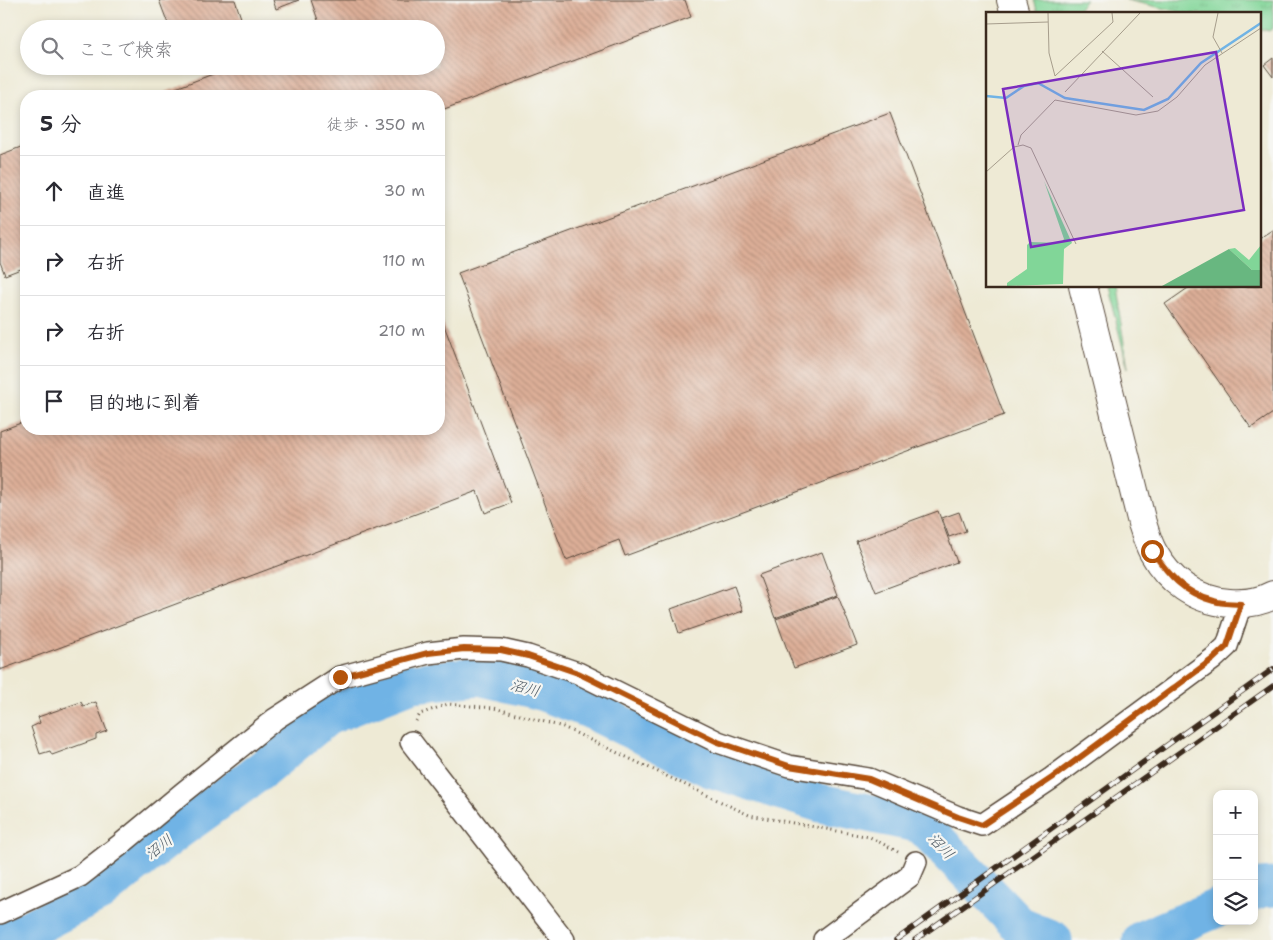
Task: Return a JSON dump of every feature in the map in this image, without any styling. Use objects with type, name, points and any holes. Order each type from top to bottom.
[{"type":"street","points":[[1083,288],[1142,523],[1152,551],[1169,574],[1189,592],[1214,602],[1241,604],[1273,595]]},
{"type":"street","points":[[0,913],[80,876],[275,719],[340,677],[428,653],[464,649],[501,650],[528,656],[578,673],[718,742],[789,766],[869,779],[958,817],[982,825],[1052,778],[1213,659],[1227,646],[1241,604]]},
{"type":"street","points":[[410,742],[564,940]]},
{"type":"street","points":[[824,940],[910,876],[916,862]]},
{"type":"path","points":[[410,742],[413,725],[420,714],[448,704],[494,708],[563,727],[749,814],[870,837],[916,862]]},
{"type":"green space","points":[[1034,0],[1086,0],[1076,12],[1037,12]]},
{"type":"green space","points":[[1126,0],[1273,0],[1273,28],[1269,31],[1260,29],[1260,12],[1180,12]]},
{"type":"green space","points":[[1108,288],[1115,288],[1128,368]]},
{"type":"building","points":[[159,0],[235,0],[242,20],[167,20]]},
{"type":"building","points":[[273,0],[299,0],[276,9]]},
{"type":"building","points":[[311,0],[685,0],[691,17],[445,109],[445,90],[171,90],[210,75],[445,75],[445,20],[318,20]]},
{"type":"building","points":[[1273,58],[1273,77],[1264,65]]},
{"type":"building","points":[[890,113],[1004,415],[625,556],[619,540],[566,560],[458,273]]},
{"type":"building","points":[[20,147],[20,269],[5,275],[0,262],[0,155]]},
{"type":"building","points":[[1273,230],[1273,413],[1251,428],[1165,304],[1188,288],[1260,288],[1260,238]]},
{"type":"building","points":[[445,328],[511,503],[485,513],[477,491],[0,670],[0,431],[20,423],[20,435],[445,435]]},
{"type":"building","points":[[938,511],[957,562],[876,592],[856,541]]},
{"type":"building","points":[[959,512],[966,531],[949,537],[942,518]]},
{"type":"building","points":[[822,552],[838,595],[775,618],[759,575]]},
{"type":"building","points":[[734,586],[743,611],[679,633],[671,609]]},
{"type":"building","points":[[838,596],[857,645],[794,668],[776,619]]},
{"type":"building","points":[[81,702],[83,706],[96,702],[107,731],[96,735],[96,739],[52,755],[50,751],[40,754],[31,727],[40,723],[38,717]]},
{"type":"waterway","name":"沼川","points":[[7,940],[99,893],[174,833],[263,769],[327,716],[412,683],[479,676],[538,690],[589,709],[710,768],[820,803],[921,824],[1021,927],[1053,940]]},
{"type":"waterway","name":"沼川","points":[[1258,889],[1273,887]]},
{"type":"waterway","name":"沼川","points":[[1142,940],[1213,910]]},
{"type":"railway","points":[[896,940],[1273,669]]},
{"type":"railway","points":[[915,940],[1273,686]]},
{"type":"route","points":[[340,677],[428,653],[464,649],[501,650],[528,656],[578,673],[718,742],[789,766],[869,779],[958,817],[982,825],[1052,778],[1213,659],[1227,646],[1241,604],[1214,602],[1189,592],[1169,574],[1152,551]]}]
